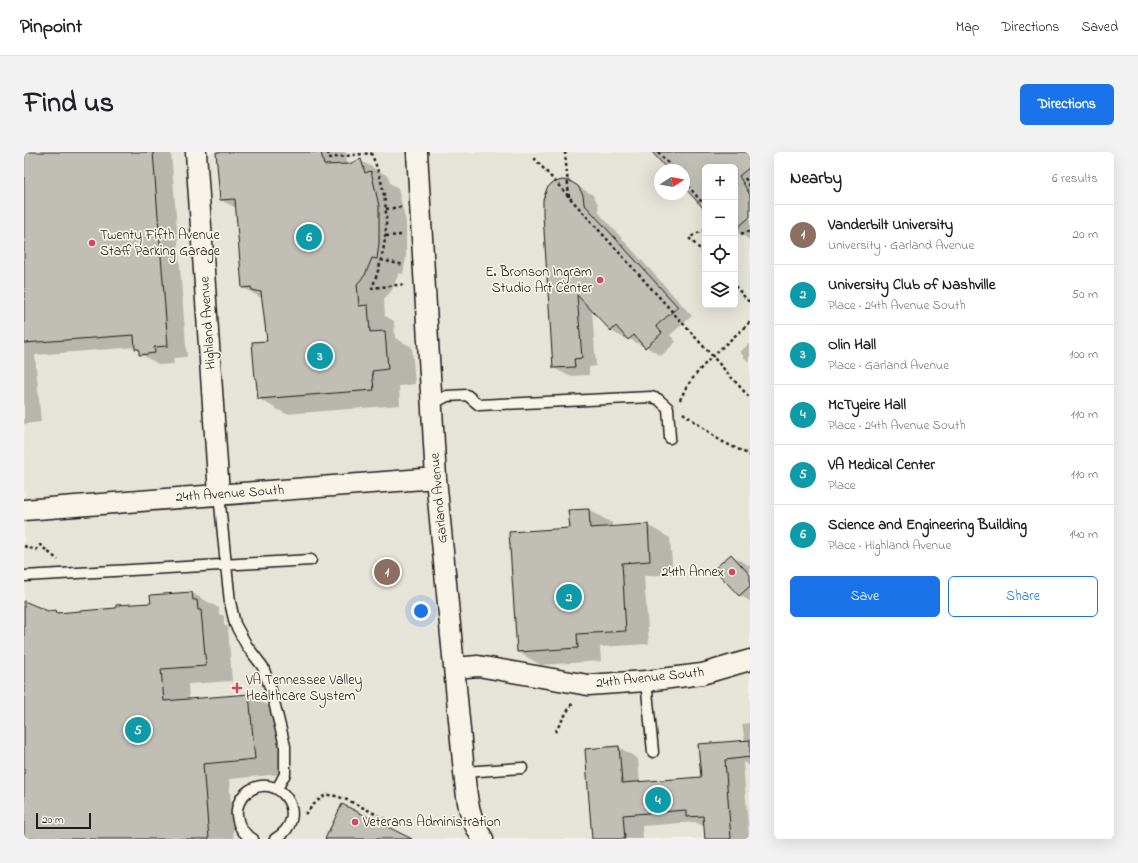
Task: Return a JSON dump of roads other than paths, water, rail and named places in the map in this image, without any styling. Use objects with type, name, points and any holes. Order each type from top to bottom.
[{"type":"street","name":"Highland Avenue","points":[[196,152],[219,494]]},
{"type":"street","name":"Garland Avenue","points":[[417,152],[436,478],[464,772],[468,809],[476,829],[483,839]]},
{"type":"street","name":"24th Avenue South","points":[[24,510],[436,478]]},
{"type":"street","name":"24th Avenue South","points":[[455,668],[478,666],[588,685],[646,681],[702,674],[750,660]]},
{"type":"lane","points":[[432,404],[447,396],[468,395],[479,405],[651,397],[658,399],[668,408],[670,438]]},
{"type":"lane","points":[[219,494],[230,602],[236,624],[247,646],[263,668],[271,690],[285,746],[285,774],[277,789]]},
{"type":"lane","points":[[24,576],[311,560]]},
{"type":"lane","points":[[646,681],[652,752]]},
{"type":"lane","points":[[464,772],[522,768]]},
{"type":"lane","points":[[253,839],[241,830],[236,812],[238,803],[243,795],[250,789],[259,786],[268,786],[277,789],[284,794],[290,802],[292,811],[288,828],[282,835],[275,839]]},
{"type":"place","name":"Science and Engineering Building","points":[[309,237]]},
{"type":"place","name":"Twenty Fifth Avenue Staff Parking Garage","points":[[92,243]]},
{"type":"place","name":"E. Bronson Ingram Studio Art Center","points":[[600,280]]},
{"type":"place","name":"Olin Hall","points":[[320,356]]},
{"type":"place","name":"Vanderbilt University","points":[[387,572]]},
{"type":"place","name":"24th Annex","points":[[732,572]]},
{"type":"place","name":"University Club of Nashville","points":[[569,597]]},
{"type":"place","name":"VA Tennessee Valley Healthcare System","points":[[237,688]]},
{"type":"place","name":"VA Medical Center","points":[[138,730]]},
{"type":"place","name":"McTyeire Hall","points":[[658,800]]},
{"type":"place","name":"Veterans Administration","points":[[355,822]]}]
